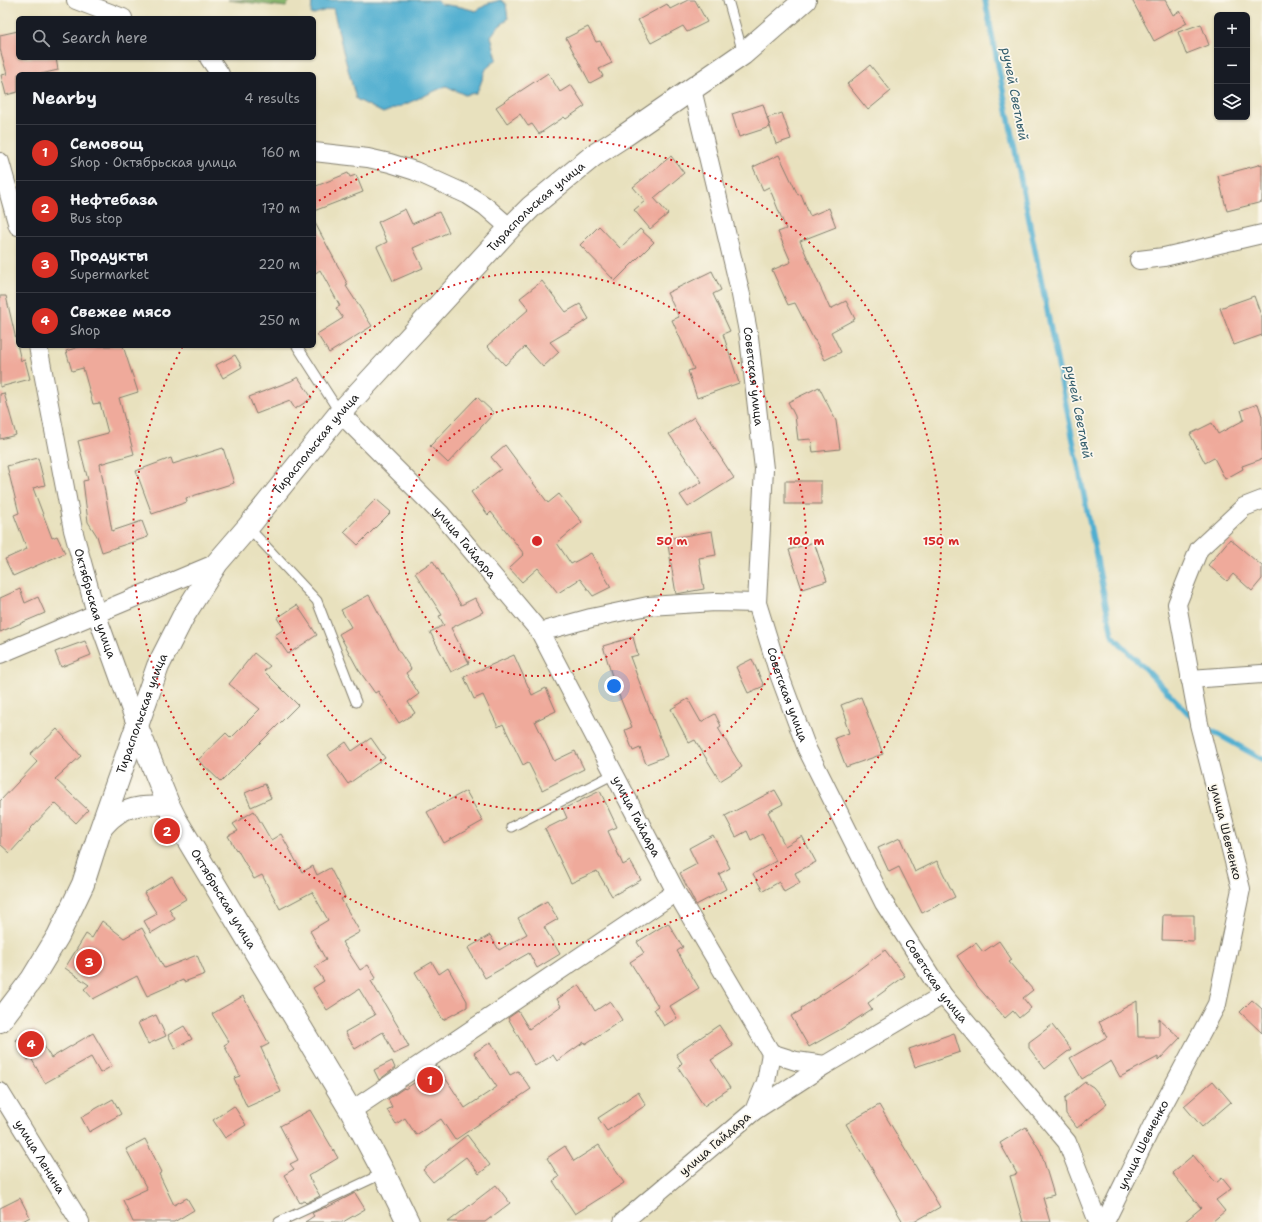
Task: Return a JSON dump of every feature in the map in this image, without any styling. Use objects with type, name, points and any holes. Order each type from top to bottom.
[{"type":"street","points":[[76,0],[118,16]]},
{"type":"street","name":"Тираспольская улица","points":[[0,1021],[32,979],[58,936],[83,884],[158,666],[184,614],[217,563],[340,413],[531,207],[593,156],[743,54],[805,0]]},
{"type":"street","points":[[210,60],[218,72]]},
{"type":"street","name":"Советская улица","points":[[692,89],[741,295],[749,338],[764,468],[757,602],[779,674],[807,749],[884,903],[943,995],[1067,1142],[1098,1222]]},
{"type":"street","points":[[316,152],[368,158],[415,171],[468,195],[485,206],[510,228]]},
{"type":"street","points":[[0,162],[16,219]]},
{"type":"street","points":[[1139,260],[1164,257],[1262,234]]},
{"type":"street","name":"Октябрьская улица","points":[[38,348],[73,530],[96,613],[137,727],[169,806],[351,1111],[408,1222]]},
{"type":"street","name":"улица Гайдара","points":[[340,413],[440,513],[540,632],[676,892],[771,1053],[766,1082],[754,1110],[623,1222]]},
{"type":"street","name":"улица Шевченко","points":[[1105,1222],[1152,1126],[1217,1004],[1241,889],[1199,724],[1177,604],[1199,549],[1244,507],[1262,500]]},
{"type":"street","points":[[0,654],[217,563]]},
{"type":"street","points":[[540,632],[591,618],[648,606],[716,602],[757,602]]},
{"type":"street","points":[[1190,679],[1262,674]]},
{"type":"street","points":[[99,834],[115,817],[131,808],[150,805],[169,806]]},
{"type":"street","points":[[351,1111],[676,892]]},
{"type":"street","points":[[754,1110],[825,1065],[943,995]]},
{"type":"street","points":[[771,1053],[796,1062],[825,1065]]},
{"type":"street","name":"улица Ленина","points":[[0,1092],[80,1222]]},
{"type":"lane","points":[[728,0],[743,54]]},
{"type":"lane","points":[[299,348],[340,413]]},
{"type":"lane","points":[[248,527],[317,601],[356,702]]},
{"type":"lane","points":[[511,827],[614,774]]},
{"type":"lane","points":[[279,1222],[384,1173]]},
{"type":"green space","points":[[228,0],[290,0],[286,7]]},
{"type":"water","points":[[312,0],[437,0],[441,4],[476,11],[489,3],[501,0],[506,4],[508,19],[497,28],[491,36],[497,59],[486,69],[476,93],[465,95],[446,86],[383,113],[356,99],[333,8],[311,15]]},
{"type":"building","points":[[688,0],[695,0],[707,22],[687,32],[683,26],[651,43],[638,20],[667,4],[670,9]]},
{"type":"building","points":[[1132,0],[1165,0],[1173,15],[1180,11],[1187,23],[1154,41]]},
{"type":"building","points":[[1201,24],[1209,45],[1186,54],[1178,32]]},
{"type":"building","points":[[588,27],[596,42],[600,41],[612,63],[599,69],[603,76],[590,83],[566,38]]},
{"type":"building","points":[[16,31],[16,60],[56,60],[58,70],[50,72],[16,72],[16,92],[6,95],[1,75],[7,74],[0,49],[0,35]]},
{"type":"building","points":[[870,65],[891,91],[868,110],[847,84]]},
{"type":"building","points":[[548,73],[560,92],[571,85],[585,106],[566,119],[564,117],[539,134],[532,124],[528,126],[520,114],[507,123],[496,107]]},
{"type":"building","points":[[763,104],[770,127],[739,137],[732,114]]},
{"type":"building","points":[[782,113],[791,139],[776,144],[767,118]]},
{"type":"building","points":[[779,155],[798,195],[801,194],[810,216],[829,208],[836,227],[800,241],[830,309],[846,301],[855,319],[831,332],[841,352],[825,360],[795,303],[788,305],[772,270],[791,262],[778,232],[786,229],[769,187],[763,190],[753,167]]},
{"type":"building","points":[[671,156],[684,173],[654,198],[668,214],[650,229],[634,210],[645,201],[633,187]]},
{"type":"building","points":[[1262,164],[1262,202],[1227,211],[1218,176]]},
{"type":"building","points":[[348,173],[350,177],[356,175],[363,192],[316,210],[316,186]]},
{"type":"building","points":[[405,209],[412,224],[439,212],[449,232],[413,248],[423,268],[393,281],[377,247],[387,242],[378,222]]},
{"type":"building","points":[[316,225],[348,285],[346,286],[372,326],[329,353],[317,334],[343,318],[336,308],[340,306],[320,270],[316,273]]},
{"type":"building","points":[[599,226],[620,248],[640,229],[654,242],[615,281],[580,245]]},
{"type":"building","points":[[712,271],[721,290],[713,294],[730,331],[723,334],[739,383],[697,398],[688,371],[694,369],[672,320],[679,317],[667,293]]},
{"type":"building","points":[[542,281],[566,312],[580,304],[589,319],[550,342],[559,352],[543,367],[525,347],[505,365],[487,346],[529,309],[520,298]]},
{"type":"building","points":[[0,296],[6,296],[16,339],[16,348],[18,348],[21,361],[25,360],[30,379],[0,387]]},
{"type":"building","points":[[1254,296],[1262,318],[1262,335],[1234,345],[1220,308]]},
{"type":"building","points":[[76,348],[124,348],[138,392],[119,398],[134,454],[100,464],[112,531],[142,521],[148,537],[102,552],[97,536],[88,522],[83,481],[88,480],[78,441],[108,433],[100,403],[93,404],[83,368],[72,371],[66,351]]},
{"type":"building","points":[[235,355],[242,367],[223,378],[216,365]]},
{"type":"building","points":[[298,377],[312,398],[295,409],[290,401],[256,414],[249,397]]},
{"type":"building","points":[[819,387],[836,421],[840,449],[813,452],[811,439],[798,440],[795,416],[788,402]]},
{"type":"building","points":[[4,393],[16,435],[0,439],[0,394]]},
{"type":"building","points":[[477,397],[494,413],[448,463],[430,446]]},
{"type":"building","points":[[1258,404],[1262,416],[1262,459],[1242,466],[1243,469],[1225,479],[1214,458],[1205,463],[1190,434],[1212,423],[1218,434],[1244,420],[1241,410]]},
{"type":"building","points":[[694,417],[734,478],[688,507],[680,495],[702,482],[669,434]]},
{"type":"building","points":[[505,445],[548,503],[559,494],[582,522],[557,543],[571,564],[591,553],[611,587],[593,596],[580,579],[558,593],[538,568],[522,582],[509,568],[524,554],[491,512],[488,515],[471,492],[501,469],[491,457]]},
{"type":"building","points":[[223,448],[234,483],[186,498],[187,502],[152,514],[136,471],[171,458],[173,464]]},
{"type":"building","points":[[38,458],[45,485],[33,488],[52,538],[57,536],[65,553],[13,576],[5,559],[27,549],[14,515],[19,513],[7,466]]},
{"type":"building","points":[[785,481],[821,481],[821,504],[785,504]]},
{"type":"building","points":[[376,499],[391,512],[358,545],[344,532]]},
{"type":"building","points":[[712,531],[716,555],[699,558],[704,589],[676,594],[667,539]]},
{"type":"building","points":[[1230,539],[1262,566],[1262,579],[1252,591],[1233,574],[1227,581],[1208,565]]},
{"type":"building","points":[[814,542],[827,581],[802,589],[789,550]]},
{"type":"building","points":[[433,561],[461,605],[475,598],[483,612],[451,628],[469,663],[451,672],[430,632],[444,625],[439,616],[442,615],[415,573]]},
{"type":"building","points":[[20,589],[25,603],[38,597],[45,613],[0,632],[0,598]]},
{"type":"building","points":[[369,595],[399,651],[411,669],[406,673],[419,694],[408,702],[415,713],[399,723],[378,691],[375,693],[358,669],[339,634],[351,627],[341,610]]},
{"type":"building","points":[[297,605],[317,635],[288,654],[275,635],[284,629],[277,618]]},
{"type":"building","points":[[633,637],[638,655],[630,657],[667,756],[646,764],[640,748],[633,751],[625,730],[632,727],[614,683],[603,646]]},
{"type":"building","points":[[85,641],[91,655],[61,667],[55,652]]},
{"type":"building","points":[[254,653],[270,666],[264,671],[298,705],[221,782],[198,760],[226,733],[231,738],[260,709],[229,684]]},
{"type":"building","points":[[514,655],[532,695],[546,688],[556,711],[535,721],[554,761],[575,751],[584,769],[542,790],[528,762],[523,765],[503,724],[498,727],[483,695],[474,699],[464,677]]},
{"type":"building","points":[[752,659],[764,686],[748,693],[736,667]]},
{"type":"building","points":[[861,697],[883,754],[846,767],[835,738],[849,733],[845,721],[847,720],[841,705]]},
{"type":"building","points":[[688,699],[701,722],[715,714],[721,726],[718,728],[742,767],[720,781],[695,740],[689,743],[671,709]]},
{"type":"building","points":[[57,729],[81,756],[55,779],[88,810],[76,823],[55,803],[29,830],[30,831],[10,853],[0,844],[0,801],[37,762],[30,754]]},
{"type":"building","points":[[371,738],[385,758],[348,784],[328,755],[346,742],[352,751]]},
{"type":"building","points":[[265,784],[271,798],[251,807],[245,793]]},
{"type":"building","points":[[775,790],[783,804],[768,812],[785,846],[802,836],[816,862],[795,873],[800,883],[784,892],[779,882],[763,891],[753,874],[776,861],[762,834],[751,840],[747,831],[736,837],[725,816]]},
{"type":"building","points":[[466,791],[483,821],[444,843],[427,812]]},
{"type":"building","points":[[600,791],[617,827],[608,831],[623,865],[630,861],[641,880],[612,896],[597,871],[571,883],[545,829],[567,818],[563,809]]},
{"type":"building","points":[[254,811],[271,840],[281,834],[302,872],[313,866],[317,875],[330,868],[345,897],[341,899],[360,932],[342,942],[360,970],[368,965],[376,978],[371,981],[409,1047],[394,1054],[383,1032],[355,1049],[345,1032],[375,1015],[359,989],[327,1010],[313,988],[324,981],[315,967],[326,960],[310,931],[328,920],[312,892],[280,909],[262,875],[254,879],[228,836],[238,831],[233,824]]},
{"type":"building","points":[[713,835],[730,868],[719,874],[726,889],[696,905],[680,873],[697,864],[689,848]]},
{"type":"building","points":[[900,838],[915,872],[937,861],[955,897],[922,913],[899,867],[889,872],[878,848]]},
{"type":"building","points":[[172,876],[186,899],[169,909],[175,919],[151,933],[144,921],[157,914],[144,893]]},
{"type":"building","points":[[547,901],[558,919],[544,927],[560,954],[537,968],[529,953],[485,978],[468,948],[490,935],[499,950],[527,934],[518,918]]},
{"type":"building","points":[[1163,915],[1194,915],[1194,941],[1162,940]]},
{"type":"building","points":[[102,921],[124,938],[142,928],[164,968],[197,955],[205,974],[184,982],[183,980],[147,996],[137,976],[93,999],[84,989],[89,985],[65,968],[86,934],[92,938]]},
{"type":"building","points":[[668,923],[683,947],[677,951],[699,988],[670,1006],[677,1018],[664,1026],[654,1009],[658,1006],[630,962],[644,953],[637,942]]},
{"type":"building","points":[[999,941],[1012,960],[1009,962],[1033,990],[1023,998],[1031,1008],[1019,1018],[1013,1011],[1005,1018],[978,987],[957,956],[976,943],[983,952]]},
{"type":"building","points":[[885,950],[905,976],[868,1003],[872,1009],[809,1047],[791,1016],[802,1010],[801,1008],[850,976]]},
{"type":"building","points":[[432,962],[439,974],[448,968],[467,1001],[467,1007],[443,1020],[415,972]]},
{"type":"building","points":[[579,985],[595,1011],[610,1001],[622,1020],[585,1044],[584,1042],[557,1061],[553,1055],[535,1066],[508,1018],[518,1011],[529,1029],[561,1006],[557,999]]},
{"type":"building","points":[[243,996],[269,1044],[261,1048],[281,1092],[247,1107],[234,1078],[240,1076],[224,1045],[229,1042],[212,1014]]},
{"type":"building","points":[[1252,1000],[1262,1009],[1262,1033],[1240,1012]]},
{"type":"building","points":[[1137,1001],[1138,1037],[1159,1037],[1159,1019],[1179,1037],[1181,1037],[1158,1061],[1158,1057],[1120,1077],[1111,1061],[1082,1079],[1070,1058],[1107,1037],[1099,1022]]},
{"type":"building","points":[[156,1015],[166,1036],[148,1044],[138,1023]]},
{"type":"building","points":[[719,1025],[733,1046],[711,1060],[730,1088],[704,1106],[678,1067],[682,1063],[676,1054]]},
{"type":"building","points":[[1052,1025],[1071,1049],[1045,1069],[1029,1048],[1029,1042]]},
{"type":"building","points":[[184,1026],[192,1039],[175,1049],[168,1035]]},
{"type":"building","points":[[34,1029],[51,1058],[93,1033],[112,1066],[100,1073],[91,1057],[45,1083],[31,1058],[28,1060],[16,1040]]},
{"type":"building","points":[[954,1033],[960,1052],[915,1067],[909,1049]]},
{"type":"building","points":[[491,1042],[510,1075],[518,1071],[531,1089],[455,1140],[441,1119],[416,1135],[405,1118],[396,1124],[387,1110],[392,1107],[388,1099],[438,1067],[465,1108],[497,1087],[474,1053]]},
{"type":"building","points":[[392,1061],[395,1068],[379,1080],[374,1070]]},
{"type":"building","points":[[1213,1081],[1231,1102],[1202,1127],[1184,1106]]},
{"type":"building","points":[[1085,1082],[1093,1087],[1107,1104],[1077,1128],[1066,1114],[1065,1098]]},
{"type":"building","points":[[638,1092],[646,1105],[607,1131],[598,1118]]},
{"type":"building","points":[[113,1099],[121,1114],[89,1132],[81,1117]]},
{"type":"building","points":[[879,1105],[940,1207],[914,1222],[903,1222],[846,1124]]},
{"type":"building","points":[[234,1106],[246,1125],[225,1138],[213,1120]]},
{"type":"building","points":[[310,1110],[338,1158],[308,1176],[320,1196],[306,1203],[304,1201],[300,1203],[284,1175],[294,1169],[290,1164],[298,1160],[280,1126]]},
{"type":"building","points":[[1026,1127],[1041,1152],[1054,1195],[1043,1198],[1050,1222],[1023,1222],[1010,1176],[1017,1174],[1000,1143]]},
{"type":"building","points":[[467,1135],[490,1165],[479,1174],[466,1157],[433,1182],[423,1170]]},
{"type":"building","points":[[145,1139],[162,1172],[159,1174],[174,1205],[187,1198],[194,1210],[174,1222],[133,1222],[123,1200],[147,1189],[126,1149]]},
{"type":"building","points":[[599,1145],[624,1183],[575,1214],[553,1181],[559,1177],[547,1158],[565,1146],[574,1161]]},
{"type":"building","points":[[1193,1155],[1216,1183],[1222,1178],[1231,1189],[1216,1200],[1225,1211],[1212,1222],[1184,1222],[1201,1208],[1172,1173]]},
{"type":"building","points":[[496,1185],[510,1203],[485,1222],[448,1222]]},
{"type":"building","points":[[355,1193],[365,1209],[343,1222],[305,1222],[314,1216],[312,1213],[326,1208]]},
{"type":"building","points":[[20,1198],[30,1217],[21,1222],[0,1222],[0,1208]]},
{"type":"waterway","name":"ручей Светлый","points":[[985,0],[1112,635],[1192,717]]},
{"type":"waterway","name":"ручей Светлый","points":[[1205,727],[1262,759]]},
{"type":"place","name":"Нефтебаза","points":[[167,831]]},
{"type":"place","name":"Продукты","points":[[89,962]]},
{"type":"place","name":"Свежее мясо","points":[[31,1044]]},
{"type":"place","name":"Семовощ","points":[[430,1080]]}]
